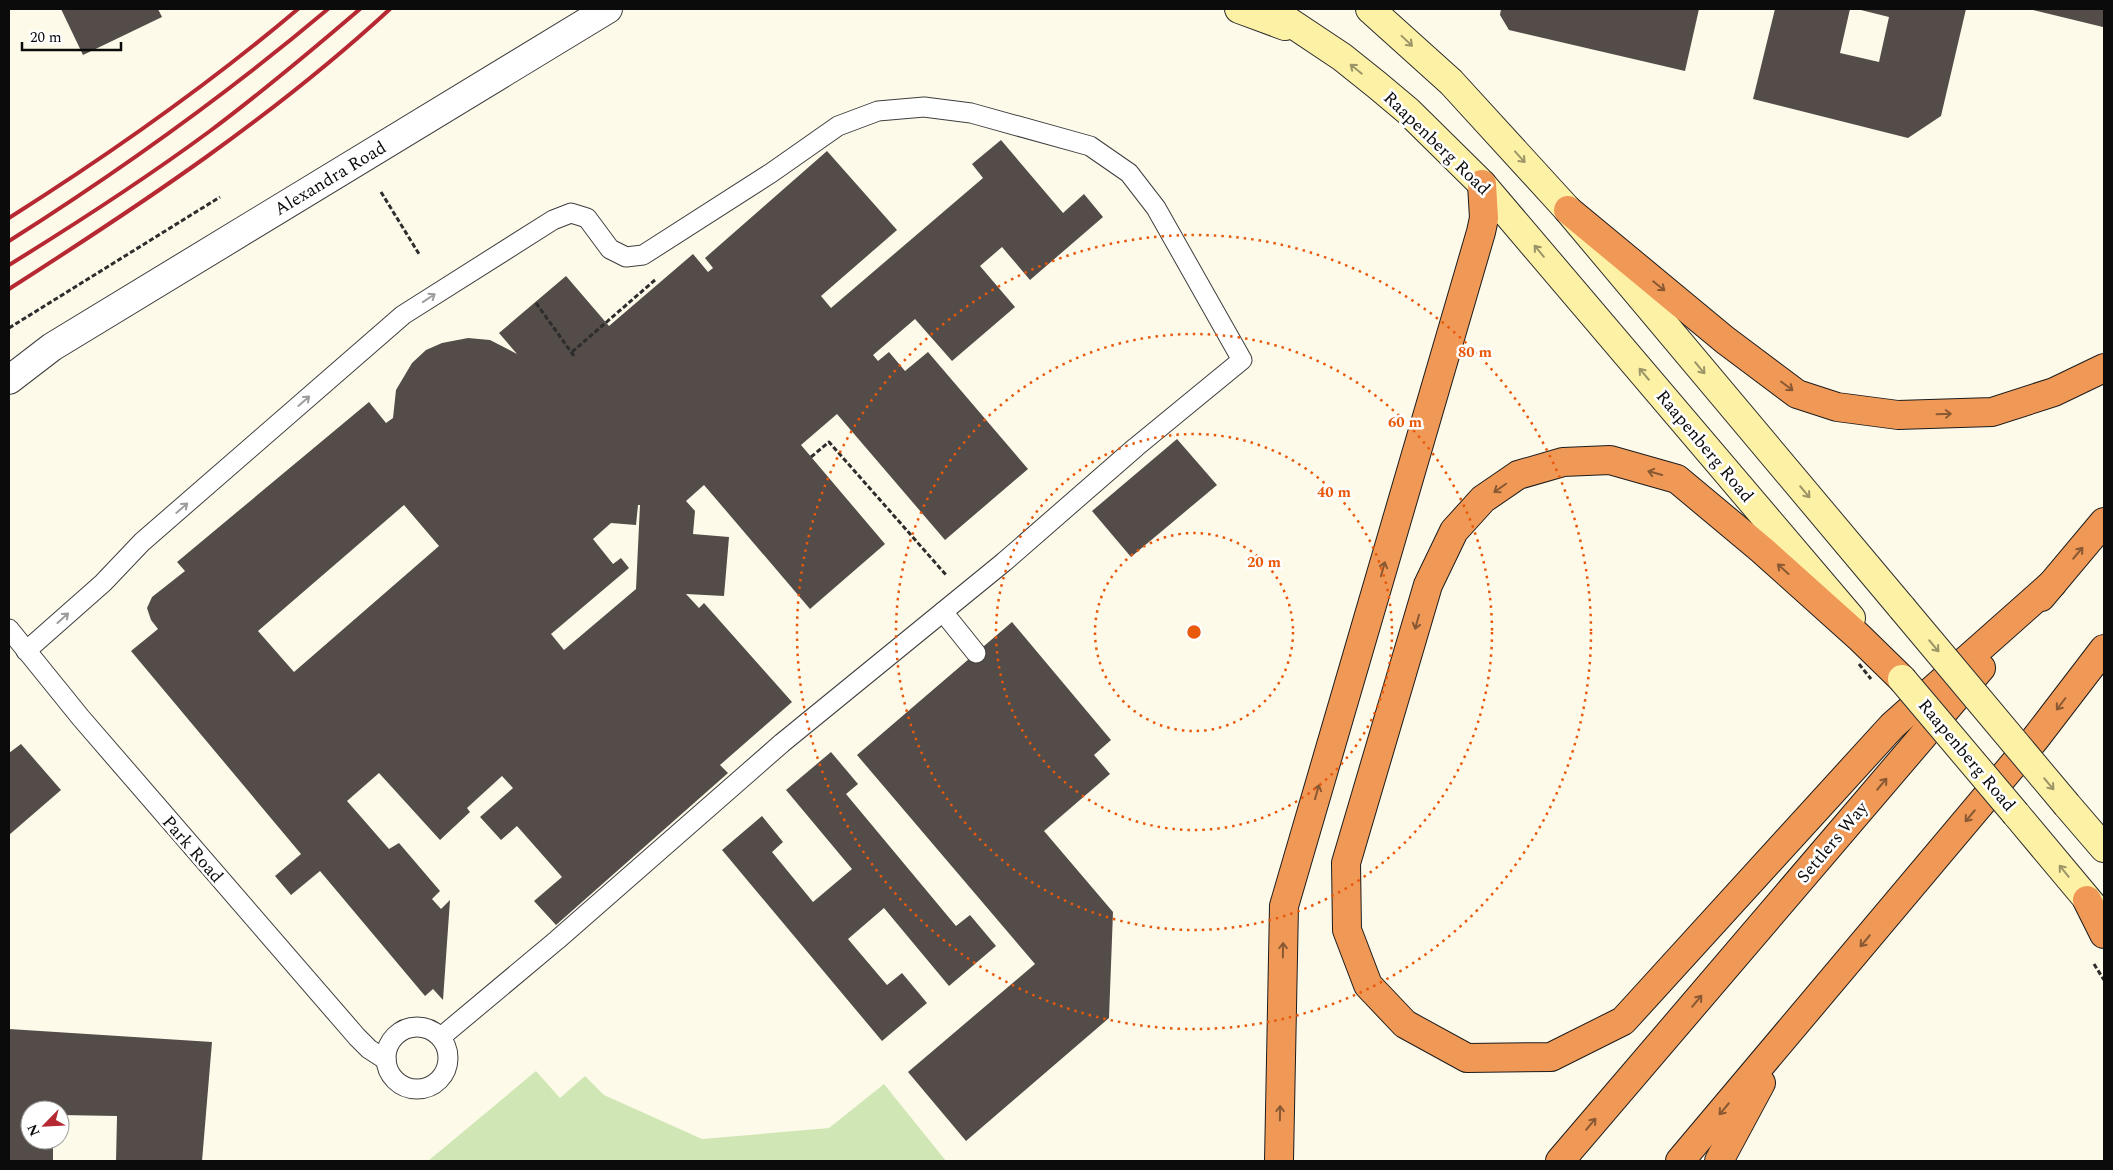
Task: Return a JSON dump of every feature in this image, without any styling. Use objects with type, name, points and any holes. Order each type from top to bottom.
[{"type":"highway","points":[[1279,1161],[1284,906],[1479,240],[1484,218],[1482,184]]},
{"type":"highway","points":[[1568,210],[1725,340],[1797,394],[1837,407],[1898,415],[1992,412],[2054,392],[2104,368]]},
{"type":"highway","points":[[1902,679],[1870,644],[1677,479],[1610,460],[1562,462],[1518,475],[1483,500],[1454,531],[1428,585],[1346,863],[1347,930],[1368,985],[1406,1024],[1467,1058],[1551,1057],[1623,1021],[1892,726],[2052,584]]},
{"type":"highway","name":"Settlers Way","points":[[1560,1161],[2104,522]]},
{"type":"highway","points":[[1680,1161],[2035,739],[2096,663],[2104,648]]},
{"type":"highway","points":[[2087,900],[2104,934]]},
{"type":"highway","points":[[1719,1161],[1788,1031]]},
{"type":"main road","points":[[1239,9],[1312,36]]},
{"type":"main road","name":"Raapenberg Road","points":[[1270,9],[1342,57],[1408,111],[1482,184],[1870,644]]},
{"type":"main road","points":[[1370,9],[1451,82],[1568,210],[2104,848]]},
{"type":"main road","name":"Raapenberg Road","points":[[1902,679],[2104,920]]},
{"type":"street","name":"Alexandra Road","points":[[9,380],[52,347],[608,9]]},
{"type":"street","name":"Alexandra Road","points":[[9,363],[52,347]]},
{"type":"lane","points":[[26,651],[103,583],[142,542],[403,315],[554,220],[572,213],[587,218],[610,248],[626,257],[643,255],[771,173],[838,126],[878,112],[924,107],[971,113],[1090,146],[1129,173],[1156,208],[1242,360],[1136,447],[963,595],[782,743],[557,940],[441,1037]]},
{"type":"lane","points":[[942,612],[976,653]]},
{"type":"lane","name":"Park Road","points":[[9,629],[94,733],[357,1038],[369,1049],[386,1060]]},
{"type":"lane","points":[[418,1026],[430,1029],[441,1037],[447,1048],[448,1062],[444,1074],[435,1084],[424,1089],[410,1088],[398,1083],[390,1073],[386,1060],[388,1047],[395,1036],[405,1028],[418,1026]]},
{"type":"path","points":[[381,192],[419,254]]},
{"type":"path","points":[[9,328],[220,197]]},
{"type":"path","points":[[536,303],[573,354],[606,323]]},
{"type":"path","points":[[811,457],[829,442],[963,595]]},
{"type":"green space","points":[[536,1071],[560,1098],[585,1076],[604,1095],[702,1139],[829,1128],[884,1084],[946,1161],[428,1161]]},
{"type":"building","points":[[61,9],[158,9],[162,17],[83,55]]},
{"type":"building","points":[[1501,9],[1699,9],[1685,71],[1509,30],[1500,15]]},
{"type":"building","points":[[1775,9],[1850,9],[1840,53],[1879,62],[1889,17],[1857,9],[1966,9],[1941,116],[1908,138],[1753,99]]},
{"type":"building","points":[[2029,9],[2104,9],[2104,26],[2103,27]]},
{"type":"building","points":[[1001,140],[1063,213],[1084,194],[1103,217],[1030,280],[1002,247],[980,266],[1015,307],[952,361],[915,319],[873,355],[878,361],[889,352],[905,371],[928,352],[1028,469],[945,540],[837,414],[801,445],[885,544],[810,609],[704,485],[686,501],[695,511],[693,534],[729,537],[724,596],[686,594],[699,608],[704,603],[792,702],[720,765],[728,773],[556,925],[534,901],[562,877],[517,826],[501,840],[480,817],[513,788],[502,776],[467,808],[470,812],[440,840],[379,773],[347,801],[389,849],[399,843],[440,891],[432,899],[441,909],[450,900],[443,1000],[433,989],[425,996],[320,871],[291,895],[275,876],[301,854],[131,651],[158,629],[151,620],[147,608],[152,597],[185,571],[177,562],[369,402],[386,423],[393,418],[396,390],[412,363],[426,350],[442,343],[468,338],[490,340],[517,354],[499,333],[566,276],[609,326],[693,254],[708,272],[713,268],[705,258],[827,151],[897,230],[821,296],[831,308],[983,178],[972,164]],"holes":[[[404,505],[439,546],[294,672],[258,631]],[[638,505],[640,505],[636,589],[564,650],[551,634],[629,568],[621,558],[613,564],[593,539],[611,523],[636,525]]]},
{"type":"building","points":[[1177,439],[1217,485],[1131,557],[1092,511]]},
{"type":"building","points":[[1012,622],[1111,740],[1094,755],[1110,774],[1044,831],[1113,912],[1109,1018],[966,1141],[908,1072],[1035,964],[857,755]]},
{"type":"building","points":[[21,744],[61,790],[9,835],[9,753]]},
{"type":"building","points":[[831,752],[858,784],[846,794],[956,926],[970,915],[996,946],[949,986],[884,908],[848,939],[887,985],[902,973],[927,1003],[882,1041],[722,850],[762,816],[783,842],[772,852],[813,902],[852,869],[786,790]]},
{"type":"building","points":[[9,1029],[212,1042],[202,1161],[116,1161],[117,1116],[70,1115],[70,1100],[20,1100],[20,1150],[53,1150],[53,1161],[9,1161]]},
{"type":"railway","points":[[9,218],[84,169],[193,92],[298,9]]},
{"type":"railway","points":[[9,241],[92,187],[173,130],[328,9]]},
{"type":"railway","points":[[9,265],[111,200],[210,131],[360,9]]},
{"type":"railway","points":[[9,289],[157,191],[254,122],[346,48],[390,9]]}]
